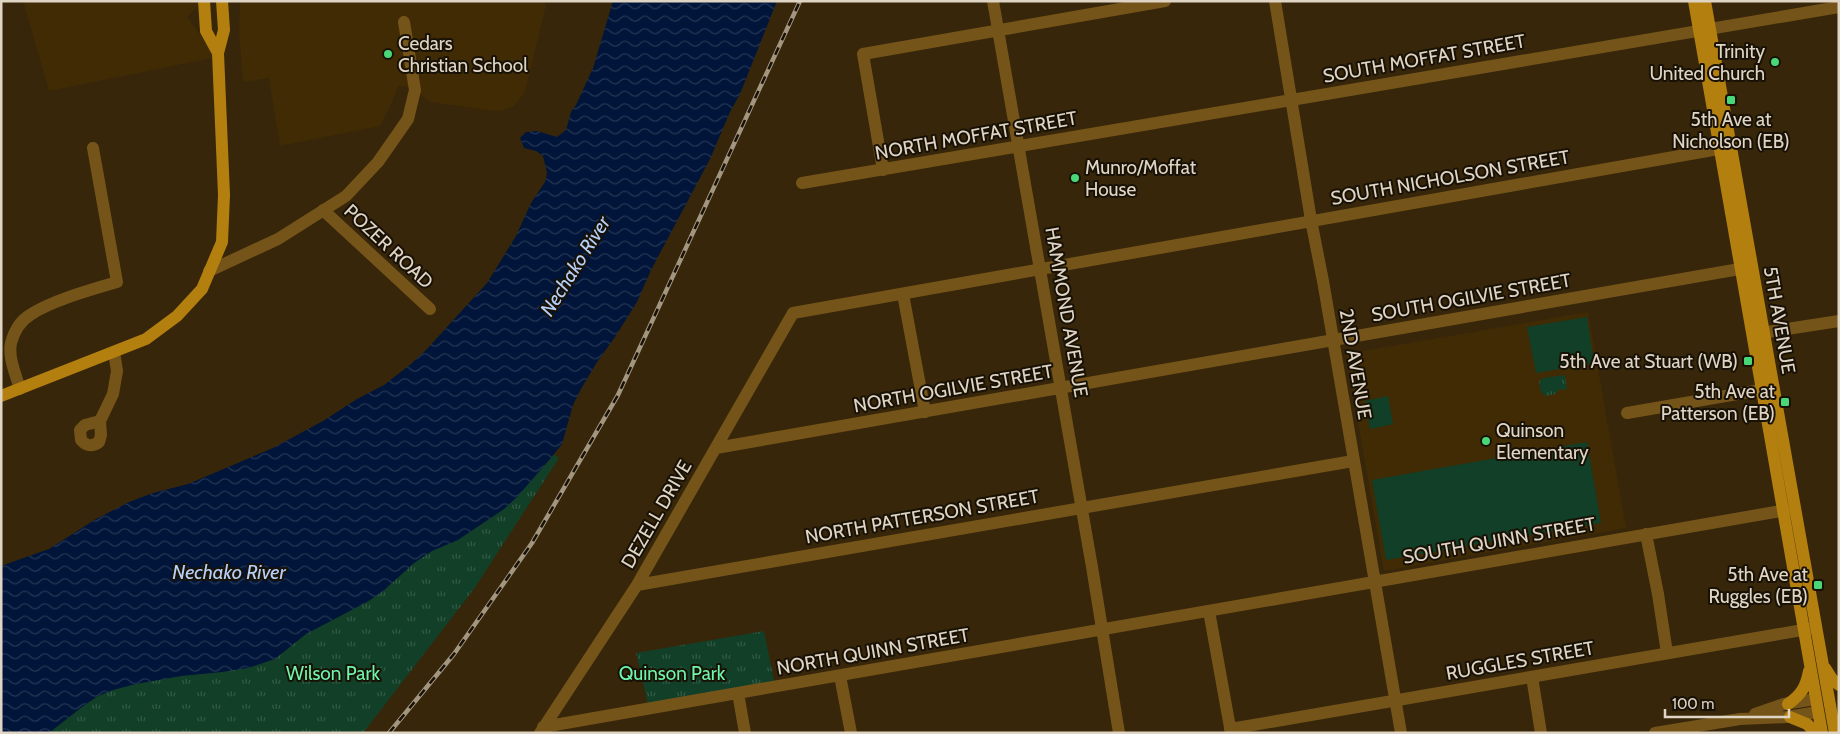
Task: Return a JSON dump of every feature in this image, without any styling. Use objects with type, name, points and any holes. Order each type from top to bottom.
[{"type":"main road","points":[[204,1],[206,31],[218,53]]},
{"type":"main road","points":[[1,396],[146,339],[177,316],[202,289],[222,242],[224,195],[218,53],[224,30],[222,1]]},
{"type":"main road","name":"5TH AVENUE","points":[[1694,1],[1705,30]]},
{"type":"main road","name":"5TH AVENUE","points":[[1705,1],[1705,30],[1767,388],[1816,663],[1828,697],[1829,711],[1835,733]]},
{"type":"main road","points":[[1816,733],[1789,710],[1803,690],[1816,663],[1839,685]]},
{"type":"main road","name":"5TH AVENUE","points":[[1822,733],[1829,711]]},
{"type":"street","name":"HAMMOND AVENUE","points":[[993,1],[1082,508],[1119,733]]},
{"type":"street","points":[[883,170],[863,54],[1165,1]]},
{"type":"street","name":"2ND AVENUE","points":[[1275,1],[1311,220],[1376,581],[1401,733]]},
{"type":"street","name":"SOUTH MOFFAT STREET","points":[[1155,123],[1839,7]]},
{"type":"street","points":[[210,271],[278,239],[346,196],[378,162],[408,119],[415,90],[404,22]]},
{"type":"street","name":"NORTH MOFFAT STREET","points":[[802,183],[1155,123]]},
{"type":"street","points":[[20,389],[11,358],[11,345],[20,324],[37,311],[117,282],[92,148]]},
{"type":"street","name":"SOUTH NICHOLSON STREET","points":[[793,314],[1040,271],[1311,220],[1725,148]]},
{"type":"street","name":"POZER ROAD","points":[[323,210],[430,309]]},
{"type":"street","name":"SOUTH OGILVIE STREET","points":[[1196,364],[1747,268]]},
{"type":"street","points":[[903,294],[925,412]]},
{"type":"street","name":"DEZELL DRIVE","points":[[542,730],[637,585],[793,314]]},
{"type":"street","points":[[1758,333],[1839,321]]},
{"type":"street","points":[[100,421],[113,394],[117,371],[114,352]]},
{"type":"street","name":"NORTH OGILVIE STREET","points":[[716,448],[1196,364]]},
{"type":"street","points":[[1627,413],[1767,388]]},
{"type":"street","name":"NORTH PATTERSON STREET","points":[[637,585],[1354,461]]},
{"type":"street","name":"SOUTH QUINN STREET","points":[[1209,611],[1789,510]]},
{"type":"street","points":[[1646,534],[1668,653]]},
{"type":"street","points":[[1209,611],[1230,731]]},
{"type":"street","name":"NORTH QUINN STREET","points":[[542,730],[738,693],[1209,611]]},
{"type":"street","name":"RUGGLES STREET","points":[[1230,731],[1810,629]]},
{"type":"street","points":[[840,676],[851,733]]},
{"type":"street","points":[[1532,677],[1541,733]]},
{"type":"street","points":[[738,693],[745,733]]},
{"type":"street","points":[[1655,733],[1789,710],[1828,697]]},
{"type":"street","points":[[1789,710],[1829,711]]},
{"type":"shaded area","points":[[23,1],[203,1],[187,17],[217,57],[49,91]]},
{"type":"shaded area","name":"Cedars Christian School","points":[[240,1],[544,1],[546,5],[525,92],[514,106],[501,111],[431,102],[409,86],[398,86],[380,126],[280,146],[269,78],[243,82],[239,30]]},
{"type":"shaded area","name":"Quinson Elementary","points":[[1588,312],[1626,528],[1384,571],[1346,354]]},
{"type":"green space","points":[[1587,317],[1594,363],[1536,373],[1527,327]]},
{"type":"green space","points":[[1565,375],[1567,389],[1558,390],[1555,394],[1546,396],[1541,392],[1539,382],[1543,378]]},
{"type":"green space","points":[[1388,396],[1393,424],[1370,429],[1365,401]]},
{"type":"green space","points":[[1587,442],[1601,523],[1386,560],[1372,480]]},
{"type":"green space","name":"Wilson Park","points":[[541,446],[559,458],[474,589],[363,733],[1,733],[1,716]]},
{"type":"green space","name":"Quinson Park","points":[[764,631],[774,681],[648,704],[636,653]]},
{"type":"water","name":"Nechako River","points":[[613,1],[777,1],[740,94],[730,112],[710,159],[651,270],[637,302],[581,389],[573,405],[562,444],[550,459],[504,509],[458,540],[432,551],[414,563],[382,592],[306,634],[275,659],[248,668],[181,676],[113,690],[98,696],[49,733],[1,733],[1,566],[49,549],[96,519],[129,502],[153,493],[188,484],[273,448],[384,385],[411,364],[487,283],[516,236],[531,203],[545,182],[547,173],[543,156],[536,151],[524,148],[520,138],[526,132],[537,131],[557,137],[566,130],[571,112],[593,68]]},
{"type":"railway","points":[[389,733],[454,654],[532,543],[618,395],[800,1]]},
{"type":"place","name":"Cedars Christian School","points":[[388,54]]},
{"type":"place","name":"Trinity United Church","points":[[1775,62]]},
{"type":"place","name":"5th Ave at Nicholson (EB)","points":[[1731,100]]},
{"type":"place","name":"Munro/Moffat House","points":[[1075,178]]},
{"type":"place","name":"5th Ave at Stuart (WB)","points":[[1748,361]]},
{"type":"place","name":"5th Ave at Patterson (EB)","points":[[1785,402]]},
{"type":"place","name":"Quinson Elementary","points":[[1486,441]]},
{"type":"place","name":"5th Ave at Ruggles (EB)","points":[[1818,585]]}]
